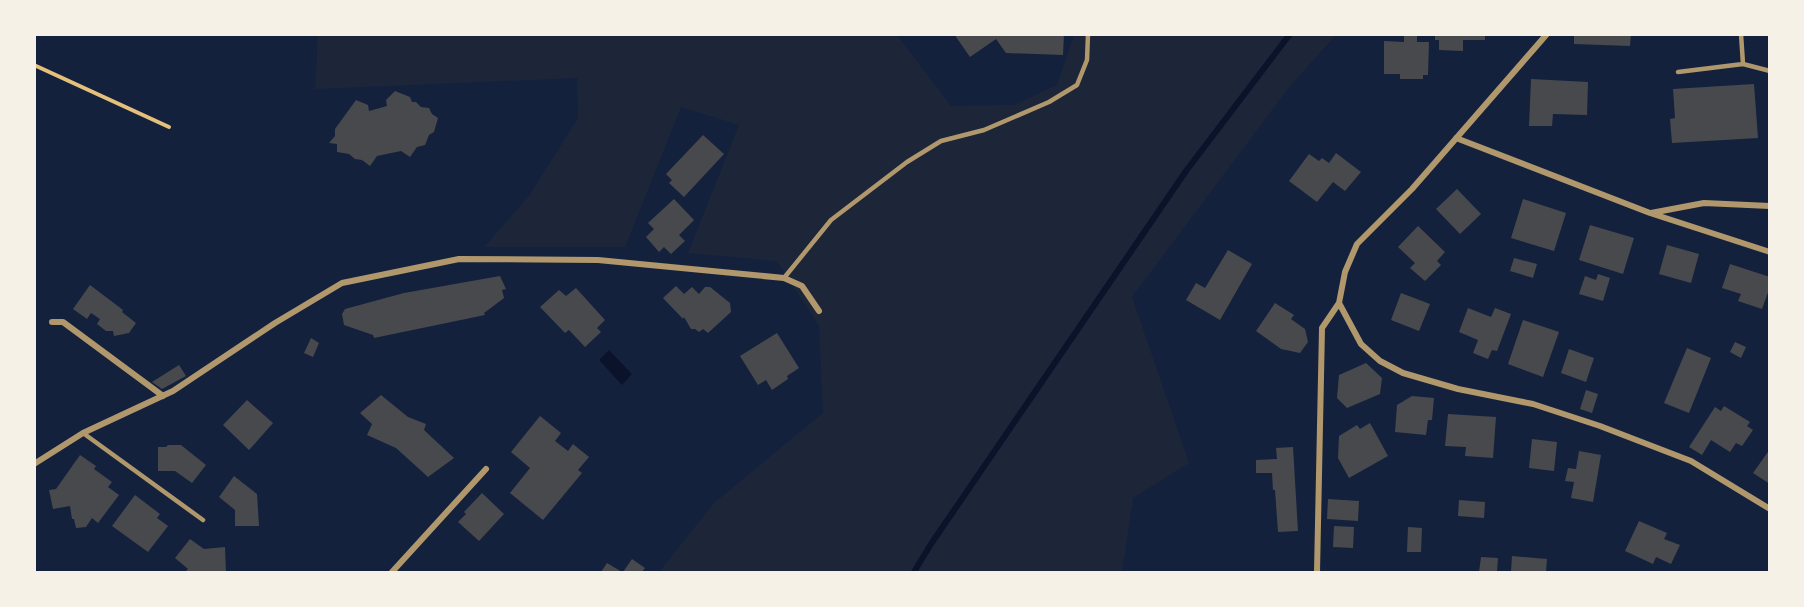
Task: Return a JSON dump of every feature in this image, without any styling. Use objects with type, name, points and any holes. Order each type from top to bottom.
[{"type":"street","points":[[1317,573],[1322,328],[1339,303],[1345,272],[1357,244],[1412,189],[1547,34]]},
{"type":"street","points":[[1456,138],[1650,213],[1770,252]]},
{"type":"street","points":[[1650,213],[1704,203],[1770,206]]},
{"type":"street","points":[[34,464],[83,433],[163,396],[342,283],[459,259],[597,260],[784,278],[802,286],[819,311]]},
{"type":"street","points":[[1339,303],[1361,344],[1380,361],[1403,373],[1458,389],[1533,404],[1600,426],[1691,461],[1770,509]]},
{"type":"street","points":[[52,322],[63,322],[163,396]]},
{"type":"street","points":[[392,573],[486,469]]},
{"type":"lane","points":[[784,278],[831,220],[907,162],[941,141],[984,130],[1049,102],[1077,85],[1087,60],[1088,34]]},
{"type":"lane","points":[[1741,34],[1743,64]]},
{"type":"lane","points":[[1678,72],[1743,64],[1770,71]]},
{"type":"lane","points":[[83,433],[204,520]]},
{"type":"path","points":[[34,65],[169,127]]},
{"type":"shaded area","points":[[318,35],[897,35],[951,106],[1014,105],[1057,85],[1074,35],[1336,35],[1290,86],[1132,297],[1189,463],[1133,498],[1122,572],[659,572],[714,503],[823,413],[819,326],[777,261],[688,253],[739,125],[681,107],[625,247],[484,247],[529,196],[578,118],[577,78],[315,89]]},
{"type":"shaded area","points":[[609,350],[632,374],[622,385],[599,360]]},
{"type":"building","points":[[954,34],[1064,34],[1063,55],[1006,53],[996,39],[970,57]]},
{"type":"building","points":[[1404,34],[1417,34],[1417,42],[1429,42],[1428,75],[1423,75],[1423,79],[1400,79],[1400,74],[1384,74],[1384,41],[1404,42]]},
{"type":"building","points":[[1435,34],[1485,34],[1485,40],[1463,40],[1463,51],[1439,50],[1439,40],[1435,40]]},
{"type":"building","points":[[1574,34],[1631,34],[1630,46],[1574,44]]},
{"type":"building","points":[[1531,79],[1588,82],[1587,115],[1553,114],[1552,126],[1529,126]]},
{"type":"building","points":[[1754,84],[1758,138],[1672,143],[1670,119],[1675,118],[1673,89]]},
{"type":"building","points":[[395,91],[410,97],[412,102],[416,102],[421,107],[429,108],[438,118],[434,132],[429,135],[425,145],[417,147],[410,157],[401,151],[377,156],[370,166],[349,154],[337,152],[337,144],[329,143],[335,136],[335,129],[356,100],[368,105],[369,111],[387,106],[386,100]]},
{"type":"building","points":[[703,135],[724,154],[684,197],[669,183],[672,180],[666,174]]},
{"type":"building","points":[[1336,153],[1361,172],[1345,191],[1333,182],[1317,202],[1289,181],[1309,154],[1319,161],[1322,158],[1329,163]]},
{"type":"building","points":[[1457,189],[1481,214],[1460,234],[1436,209]]},
{"type":"building","points":[[674,199],[694,220],[679,235],[685,241],[671,254],[664,247],[659,252],[646,237],[654,229],[648,223]]},
{"type":"building","points":[[1523,199],[1566,213],[1554,251],[1511,238]]},
{"type":"building","points":[[1590,225],[1634,238],[1623,274],[1579,260]]},
{"type":"building","points":[[1418,226],[1445,252],[1437,261],[1441,265],[1425,281],[1410,268],[1415,263],[1398,247]]},
{"type":"building","points":[[1667,245],[1699,254],[1691,283],[1659,274]]},
{"type":"building","points":[[1228,250],[1252,264],[1220,320],[1186,300],[1196,283],[1205,288]]},
{"type":"building","points":[[1514,258],[1537,264],[1533,278],[1510,271]]},
{"type":"building","points":[[1730,264],[1770,277],[1770,287],[1762,309],[1738,301],[1741,294],[1722,288]]},
{"type":"building","points":[[1598,274],[1610,278],[1603,301],[1579,294],[1585,276],[1596,280]]},
{"type":"building","points":[[500,276],[506,289],[502,290],[504,298],[484,313],[485,315],[374,338],[373,335],[344,325],[342,314],[345,309],[404,293]]},
{"type":"building","points":[[90,285],[136,323],[129,333],[114,336],[113,331],[106,331],[97,324],[100,319],[91,313],[87,319],[73,309]]},
{"type":"building","points":[[676,286],[684,294],[692,287],[699,294],[705,287],[710,287],[730,303],[731,312],[708,333],[703,329],[699,332],[691,329],[684,317],[683,319],[663,298]]},
{"type":"building","points":[[576,288],[605,320],[597,328],[601,332],[585,347],[569,330],[565,333],[540,307],[559,290],[566,296]]},
{"type":"building","points":[[1401,293],[1430,304],[1419,331],[1391,320]]},
{"type":"building","points":[[1275,303],[1294,315],[1291,319],[1305,329],[1308,342],[1300,353],[1281,349],[1256,331]]},
{"type":"building","points":[[1468,308],[1491,317],[1495,308],[1511,314],[1497,351],[1492,350],[1488,359],[1473,353],[1478,340],[1459,332]]},
{"type":"building","points":[[1523,320],[1559,332],[1543,377],[1508,364]]},
{"type":"building","points":[[777,333],[799,368],[772,390],[766,380],[758,385],[740,356]]},
{"type":"building","points":[[311,338],[319,343],[313,357],[304,353]]},
{"type":"building","points":[[1735,342],[1746,347],[1741,358],[1730,352]]},
{"type":"building","points":[[1687,348],[1711,358],[1689,413],[1664,403]]},
{"type":"building","points":[[1569,349],[1594,358],[1586,382],[1561,373]]},
{"type":"building","points":[[1366,363],[1382,378],[1380,394],[1347,408],[1337,398],[1339,375]]},
{"type":"building","points":[[179,365],[186,376],[162,389],[152,382]]},
{"type":"building","points":[[1586,390],[1598,394],[1592,413],[1580,409]]},
{"type":"building","points":[[381,395],[408,417],[426,424],[424,430],[454,458],[428,477],[396,448],[367,435],[372,424],[360,413]]},
{"type":"building","points":[[1412,396],[1434,398],[1432,420],[1428,420],[1426,435],[1395,432],[1397,405]]},
{"type":"building","points":[[247,400],[273,423],[249,450],[223,425]]},
{"type":"building","points":[[1724,406],[1750,422],[1747,426],[1753,430],[1742,446],[1736,443],[1730,452],[1711,440],[1702,455],[1689,447],[1715,407],[1721,411]]},
{"type":"building","points":[[1448,414],[1496,417],[1493,458],[1465,456],[1466,447],[1445,446]]},
{"type":"building","points":[[540,416],[561,433],[555,441],[568,451],[573,444],[589,457],[578,470],[582,473],[543,520],[510,493],[530,468],[511,452]]},
{"type":"building","points":[[1370,423],[1388,456],[1349,478],[1338,458],[1339,436],[1357,425],[1360,429]]},
{"type":"building","points":[[1532,439],[1557,442],[1554,471],[1529,468]]},
{"type":"building","points":[[181,445],[206,465],[192,483],[175,471],[158,471],[158,447]]},
{"type":"building","points":[[1293,447],[1298,531],[1278,532],[1272,473],[1256,473],[1256,460],[1277,459],[1276,448]]},
{"type":"building","points":[[1770,449],[1770,484],[1753,473]]},
{"type":"building","points":[[1579,451],[1601,455],[1593,502],[1571,498],[1574,482],[1565,481],[1568,468],[1576,469]]},
{"type":"building","points":[[80,455],[96,466],[94,469],[112,482],[108,487],[119,495],[98,523],[92,518],[86,527],[76,528],[70,506],[53,509],[49,490],[56,489]]},
{"type":"building","points":[[234,476],[257,494],[259,526],[235,526],[235,510],[219,497]]},
{"type":"building","points":[[482,493],[504,514],[479,541],[458,522]]},
{"type":"building","points":[[135,495],[160,514],[157,518],[168,526],[148,552],[112,526]]},
{"type":"building","points":[[1328,499],[1359,501],[1358,521],[1327,519]]},
{"type":"building","points":[[1459,500],[1485,502],[1484,518],[1458,516]]},
{"type":"building","points":[[1639,521],[1667,533],[1664,539],[1680,545],[1671,564],[1656,557],[1653,564],[1625,551]]},
{"type":"building","points":[[1334,526],[1354,527],[1353,548],[1333,547]]},
{"type":"building","points":[[1408,527],[1422,528],[1421,552],[1407,552]]},
{"type":"building","points":[[190,539],[204,549],[225,547],[226,572],[186,571],[188,569],[175,558]]},
{"type":"building","points":[[1512,556],[1547,559],[1546,572],[1511,572]]},
{"type":"building","points":[[1481,557],[1498,558],[1497,572],[1479,572]]},
{"type":"building","points":[[632,559],[645,568],[642,572],[623,572]]},
{"type":"building","points":[[607,563],[622,572],[601,572]]},
{"type":"waterway","points":[[914,572],[1186,171],[1290,34]]}]
